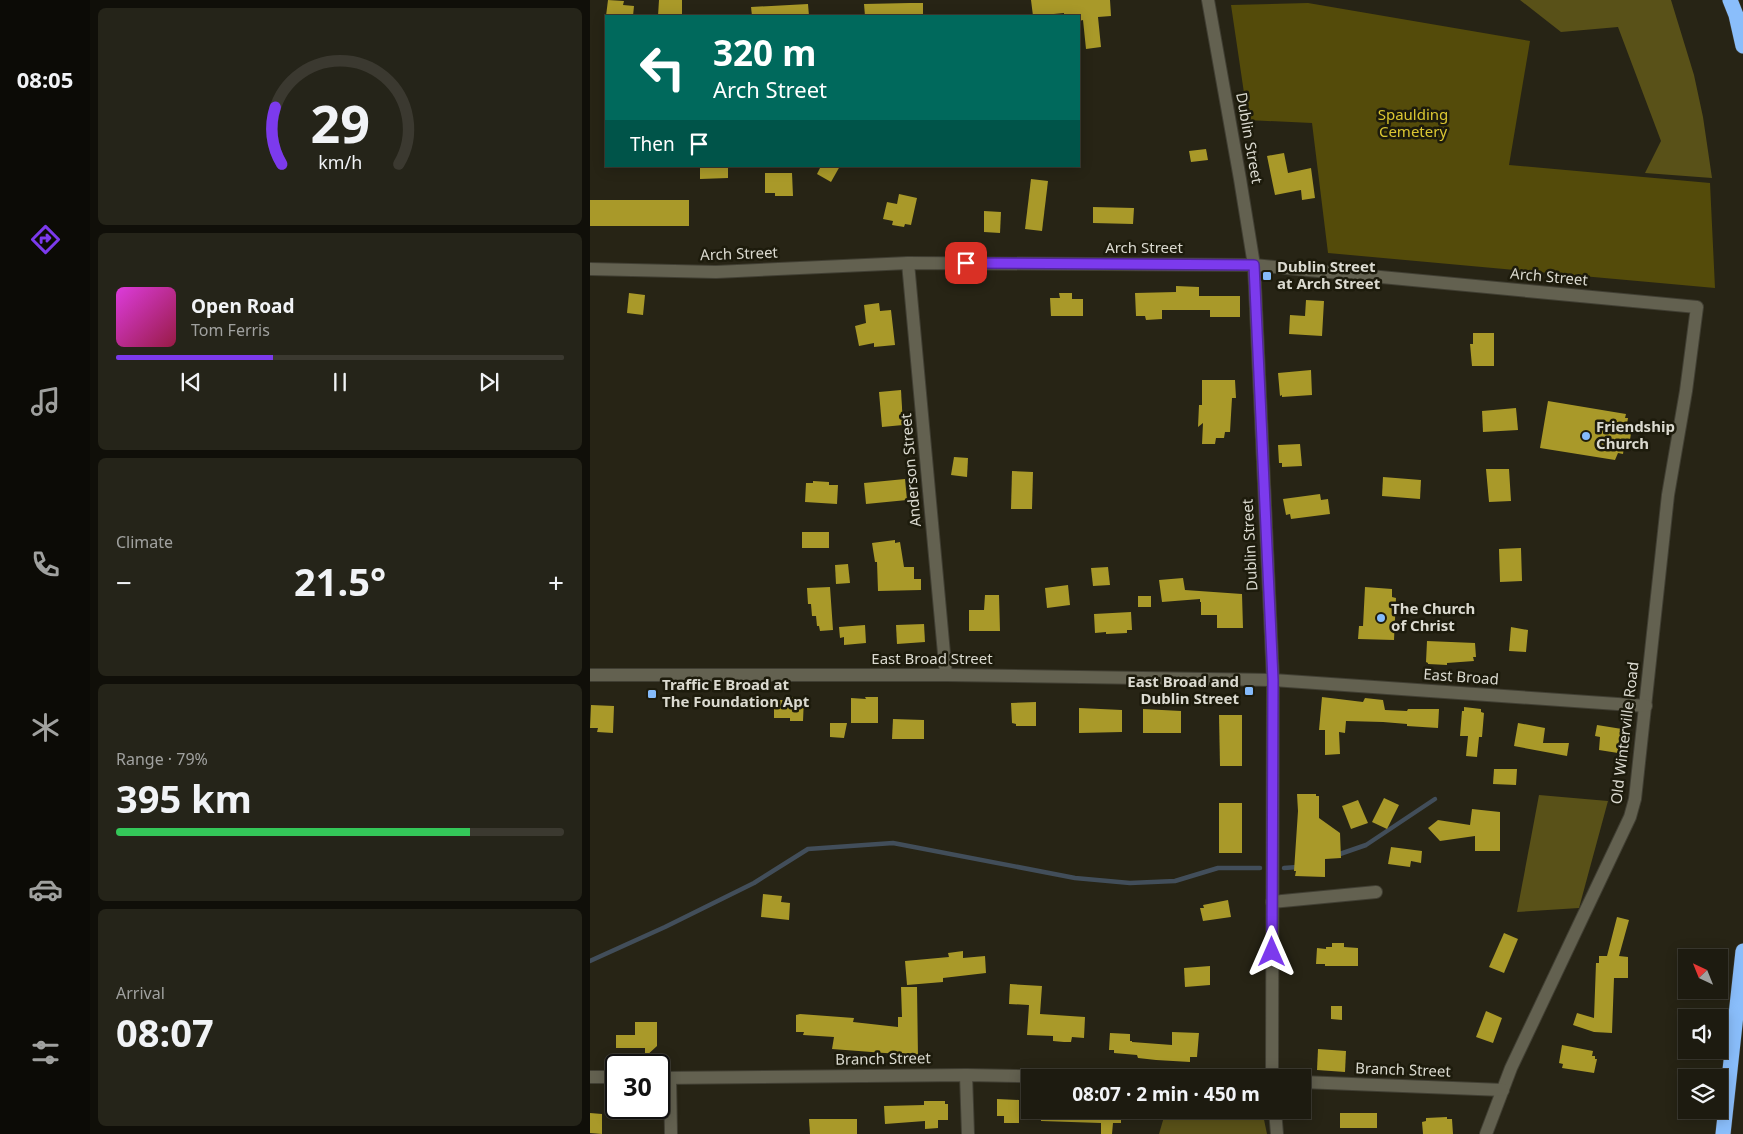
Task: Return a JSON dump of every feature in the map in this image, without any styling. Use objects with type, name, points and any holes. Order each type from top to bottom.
[{"type":"highway","points":[[1730,0],[1736,15],[1743,46]]},
{"type":"highway","points":[[1723,1134],[1743,951]]},
{"type":"street","name":"Dublin Street","points":[[1208,0],[1254,265],[1273,680],[1272,1069]]},
{"type":"street","name":"Arch Street","points":[[590,269],[716,272],[908,263],[1254,265],[1697,307]]},
{"type":"street","name":"Anderson Street","points":[[908,263],[946,675]]},
{"type":"street","name":"Old Winterville Road","points":[[1486,1134],[1511,1068],[1630,817],[1635,799],[1668,496],[1686,391],[1697,307]]},
{"type":"street","name":"East Broad Street","points":[[590,675],[946,675],[1273,680]]},
{"type":"street","name":"East Broad","points":[[1273,680],[1646,706]]},
{"type":"street","points":[[1272,902],[1376,892]]},
{"type":"street","points":[[966,1075],[968,1134]]},
{"type":"street","name":"Branch Street","points":[[670,1078],[1021,1076]]},
{"type":"street","points":[[590,1077],[605,1077]]},
{"type":"street","name":"Branch Street","points":[[1311,1082],[1502,1090]]},
{"type":"street","points":[[669,1119],[671,1134]]},
{"type":"street","points":[[1276,1119],[1277,1134]]},
{"type":"green space","name":"Spaulding Cemetery","points":[[1308,3],[1530,41],[1509,165],[1710,183],[1715,288],[1328,253],[1312,123],[1248,120],[1231,5]]},
{"type":"shaded area","points":[[1520,0],[1671,0],[1694,75],[1703,117],[1712,178],[1645,173],[1661,141],[1618,27],[1561,32]]},
{"type":"shaded area","points":[[1539,795],[1608,801],[1579,908],[1517,912]]},
{"type":"shaded area","points":[[1163,1119],[1264,1119],[1267,1134],[1159,1134]]},
{"type":"building","points":[[608,0],[624,1],[623,5],[634,6],[633,15],[606,15]]},
{"type":"building","points":[[659,0],[682,0],[682,15],[658,15]]},
{"type":"building","points":[[1031,0],[1110,0],[1111,16],[1098,17],[1101,47],[1086,49],[1083,20],[1080,21],[1080,15],[1064,15],[1064,13],[1033,15]]},
{"type":"building","points":[[923,3],[923,15],[865,15],[864,4]]},
{"type":"building","points":[[808,4],[809,15],[752,15],[751,7]]},
{"type":"building","points":[[1206,149],[1208,160],[1191,162],[1189,151]]},
{"type":"building","points":[[1284,153],[1288,173],[1311,168],[1315,198],[1302,200],[1301,190],[1275,195],[1267,156]]},
{"type":"building","points":[[700,167],[728,167],[728,178],[700,179]]},
{"type":"building","points":[[820,167],[839,167],[831,182],[817,174]]},
{"type":"building","points":[[765,173],[792,173],[793,196],[775,196],[775,193],[765,193]]},
{"type":"building","points":[[1031,179],[1048,181],[1042,231],[1025,229]]},
{"type":"building","points":[[899,194],[917,198],[911,225],[905,224],[904,227],[892,225],[893,221],[883,219],[887,202],[897,204]]},
{"type":"building","points":[[590,200],[689,200],[689,226],[590,226]]},
{"type":"building","points":[[1093,207],[1134,208],[1133,224],[1093,223]]},
{"type":"building","points":[[984,211],[1001,212],[1000,233],[984,232]]},
{"type":"building","points":[[1176,286],[1199,287],[1199,296],[1240,296],[1240,317],[1210,317],[1210,310],[1162,310],[1162,319],[1146,320],[1145,316],[1136,316],[1135,293],[1176,292]]},
{"type":"building","points":[[629,293],[645,295],[643,315],[627,313]]},
{"type":"building","points":[[1059,293],[1072,293],[1072,299],[1083,299],[1083,316],[1051,316],[1050,298],[1060,298]]},
{"type":"building","points":[[1306,300],[1324,301],[1322,336],[1289,334],[1290,315],[1305,316]]},
{"type":"building","points":[[879,303],[880,311],[891,310],[895,345],[874,347],[874,343],[859,346],[855,326],[866,323],[864,305]]},
{"type":"building","points":[[1473,333],[1494,333],[1494,366],[1472,366],[1470,344],[1473,344]]},
{"type":"building","points":[[1311,370],[1312,395],[1280,396],[1278,373]]},
{"type":"building","points":[[1202,380],[1235,380],[1236,398],[1232,398],[1230,432],[1225,432],[1224,438],[1216,438],[1215,444],[1202,444],[1203,423],[1198,427],[1199,405],[1202,405]]},
{"type":"building","points":[[901,390],[903,425],[882,427],[879,392]]},
{"type":"building","name":"Friendship Church","points":[[1548,401],[1626,414],[1625,418],[1628,418],[1627,424],[1632,425],[1629,448],[1624,447],[1623,454],[1618,453],[1615,460],[1540,448]]},
{"type":"building","points":[[1516,408],[1518,430],[1483,432],[1482,411]]},
{"type":"building","points":[[1300,444],[1302,466],[1282,467],[1282,463],[1279,463],[1278,445]]},
{"type":"building","points":[[954,457],[968,458],[967,477],[951,475]]},
{"type":"building","points":[[1486,469],[1509,469],[1511,501],[1489,502]]},
{"type":"building","points":[[1012,471],[1033,472],[1032,509],[1011,509]]},
{"type":"building","points":[[1383,477],[1421,480],[1420,499],[1382,496]]},
{"type":"building","points":[[905,479],[907,500],[866,504],[864,483]]},
{"type":"building","points":[[813,481],[829,482],[829,485],[838,485],[837,504],[805,502],[806,483],[813,483]]},
{"type":"building","points":[[1320,494],[1321,500],[1328,499],[1330,514],[1291,519],[1290,514],[1286,515],[1283,499]]},
{"type":"building","points":[[802,532],[829,532],[829,548],[802,548]]},
{"type":"building","points":[[895,540],[895,543],[900,542],[904,567],[914,567],[914,579],[921,579],[921,590],[878,591],[877,562],[875,562],[872,543]]},
{"type":"building","points":[[1521,548],[1522,581],[1500,582],[1499,549]]},
{"type":"building","points":[[848,564],[850,583],[836,584],[835,565]]},
{"type":"building","points":[[1108,567],[1110,585],[1093,586],[1091,568]]},
{"type":"building","points":[[1183,578],[1185,590],[1242,594],[1243,628],[1217,628],[1217,615],[1201,615],[1200,599],[1162,602],[1159,580]]},
{"type":"building","points":[[1068,585],[1070,605],[1047,608],[1045,588]]},
{"type":"building","points":[[830,587],[833,630],[820,631],[819,626],[817,626],[816,616],[812,616],[811,604],[808,604],[807,588]]},
{"type":"building","name":"The Church of Christ","points":[[1365,587],[1392,589],[1392,597],[1396,598],[1394,640],[1358,639],[1359,626],[1363,626]]},
{"type":"building","points":[[985,595],[999,595],[1000,631],[969,631],[969,610],[984,610]]},
{"type":"building","points":[[1138,596],[1151,596],[1151,607],[1138,607]]},
{"type":"building","points":[[1131,612],[1132,630],[1127,630],[1127,633],[1095,633],[1094,614]]},
{"type":"building","points":[[924,624],[925,642],[897,644],[896,625]]},
{"type":"building","points":[[865,625],[866,643],[844,645],[844,637],[840,638],[839,627]]},
{"type":"building","points":[[1511,627],[1528,630],[1526,652],[1509,651]]},
{"type":"building","points":[[1427,641],[1475,643],[1476,657],[1473,657],[1474,661],[1447,663],[1447,665],[1428,664],[1426,662]]},
{"type":"building","points":[[789,697],[804,698],[803,721],[790,721],[790,718],[774,718],[774,700],[789,700]]},
{"type":"building","points":[[865,697],[878,697],[878,723],[851,723],[851,698],[866,699]]},
{"type":"building","points":[[1322,697],[1363,702],[1365,698],[1383,700],[1385,710],[1439,709],[1438,728],[1383,722],[1346,721],[1345,733],[1339,732],[1340,754],[1325,755],[1325,730],[1319,730]]},
{"type":"building","points":[[1036,702],[1036,726],[1016,726],[1016,724],[1012,723],[1011,703]]},
{"type":"building","points":[[591,705],[614,706],[613,733],[597,732],[598,728],[590,728]]},
{"type":"building","points":[[1464,707],[1481,709],[1481,712],[1484,713],[1482,737],[1479,737],[1477,757],[1466,756],[1468,736],[1460,736]]},
{"type":"building","points":[[1079,708],[1122,710],[1122,732],[1079,733]]},
{"type":"building","points":[[1143,709],[1181,711],[1181,733],[1143,733]]},
{"type":"building","points":[[1219,715],[1242,715],[1242,766],[1220,766]]},
{"type":"building","points":[[893,719],[924,720],[924,739],[892,739]]},
{"type":"building","points":[[830,723],[847,723],[844,738],[830,737]]},
{"type":"building","points":[[1518,723],[1545,728],[1543,743],[1569,743],[1567,756],[1514,746]]},
{"type":"building","points":[[1597,725],[1622,729],[1618,753],[1599,750],[1600,737],[1595,736]]},
{"type":"building","points":[[1494,769],[1517,769],[1516,785],[1493,784]]},
{"type":"building","points":[[1297,794],[1316,794],[1316,796],[1319,796],[1319,818],[1340,833],[1341,858],[1325,859],[1325,877],[1295,876]]},
{"type":"building","points":[[1384,798],[1399,805],[1387,829],[1372,822]]},
{"type":"building","points":[[1358,800],[1368,823],[1351,829],[1342,806]]},
{"type":"building","points":[[1219,803],[1242,803],[1242,853],[1219,853]]},
{"type":"building","points":[[1472,809],[1500,812],[1500,851],[1475,851],[1475,836],[1440,841],[1428,828],[1438,820],[1470,825]]},
{"type":"building","points":[[1391,847],[1422,851],[1421,863],[1411,861],[1410,867],[1388,864]]},
{"type":"building","points":[[763,894],[782,896],[781,902],[790,903],[789,920],[761,917]]},
{"type":"building","points":[[1228,900],[1231,917],[1203,921],[1200,908],[1204,908],[1203,905]]},
{"type":"building","points":[[1617,917],[1629,920],[1619,956],[1628,957],[1628,978],[1614,978],[1612,1033],[1594,1032],[1573,1025],[1577,1013],[1594,1018],[1596,963],[1599,963],[1599,956],[1607,956]]},
{"type":"building","points":[[1504,933],[1518,939],[1504,973],[1489,967]]},
{"type":"building","points":[[1332,943],[1344,943],[1344,947],[1358,948],[1358,966],[1325,966],[1325,964],[1316,964],[1317,948],[1326,949],[1326,947],[1332,947]]},
{"type":"building","points":[[963,951],[963,958],[985,956],[986,973],[943,978],[943,982],[907,985],[905,961],[949,957],[948,953]]},
{"type":"building","points":[[1210,966],[1210,985],[1185,987],[1184,968]]},
{"type":"building","points":[[1010,984],[1042,986],[1040,1014],[1085,1017],[1084,1038],[1072,1037],[1071,1042],[1064,1042],[1053,1041],[1053,1036],[1027,1035],[1029,1005],[1009,1004]]},
{"type":"building","points":[[901,987],[917,987],[918,1057],[898,1057],[898,1054],[832,1049],[834,1037],[803,1035],[804,1032],[796,1032],[796,1015],[800,1014],[854,1018],[853,1022],[898,1027],[898,1017],[902,1017]]},
{"type":"building","points":[[1331,1006],[1342,1006],[1342,1020],[1331,1019]]},
{"type":"building","points":[[1486,1011],[1502,1018],[1493,1043],[1476,1037]]},
{"type":"building","points":[[635,1022],[657,1022],[657,1046],[648,1054],[645,1054],[645,1048],[616,1048],[616,1035],[635,1035]]},
{"type":"building","points":[[1172,1032],[1199,1033],[1197,1057],[1190,1057],[1190,1062],[1156,1060],[1138,1058],[1137,1055],[1114,1053],[1114,1050],[1109,1050],[1110,1033],[1130,1034],[1130,1041],[1132,1042],[1172,1045]]},
{"type":"building","points":[[1562,1045],[1593,1051],[1592,1056],[1595,1056],[1595,1059],[1597,1059],[1594,1073],[1562,1068],[1563,1064],[1559,1063]]},
{"type":"building","points":[[1318,1049],[1346,1051],[1345,1072],[1317,1070]]},
{"type":"building","points":[[997,1099],[1019,1100],[1019,1123],[1004,1123],[1004,1116],[997,1116]]},
{"type":"building","points":[[924,1101],[945,1101],[945,1104],[948,1104],[948,1120],[938,1120],[938,1128],[925,1129],[925,1121],[885,1124],[884,1106],[924,1105]]},
{"type":"building","points":[[590,1113],[602,1114],[602,1134],[590,1133]]},
{"type":"building","points":[[1340,1113],[1377,1113],[1377,1128],[1340,1128]]},
{"type":"building","points":[[1447,1117],[1447,1119],[1452,1119],[1453,1134],[1423,1134],[1422,1122],[1426,1121],[1426,1118]]},
{"type":"building","points":[[809,1119],[857,1119],[857,1134],[810,1134]]},
{"type":"building","points":[[1041,1119],[1121,1119],[1121,1123],[1113,1123],[1112,1134],[1101,1134],[1101,1123],[1041,1121]]},
{"type":"waterway","points":[[1337,855],[1366,845],[1435,799]]},
{"type":"waterway","points":[[590,961],[665,927],[754,883],[808,849],[893,843],[1075,878],[1130,883],[1175,881],[1218,868],[1260,868]]},
{"type":"waterway","points":[[1284,868],[1298,867]]},
{"type":"place","name":"Dublin Street at Arch Street","points":[[1267,276]]},
{"type":"place","name":"Friendship Church","points":[[1586,436]]},
{"type":"place","name":"The Church of Christ","points":[[1381,618]]},
{"type":"place","name":"East Broad and Dublin Street","points":[[1249,691]]},
{"type":"place","name":"Traffic E Broad at The Foundation Apt","points":[[652,694]]},
{"type":"route","points":[[966,263],[1254,265],[1273,680],[1272,952]]}]
